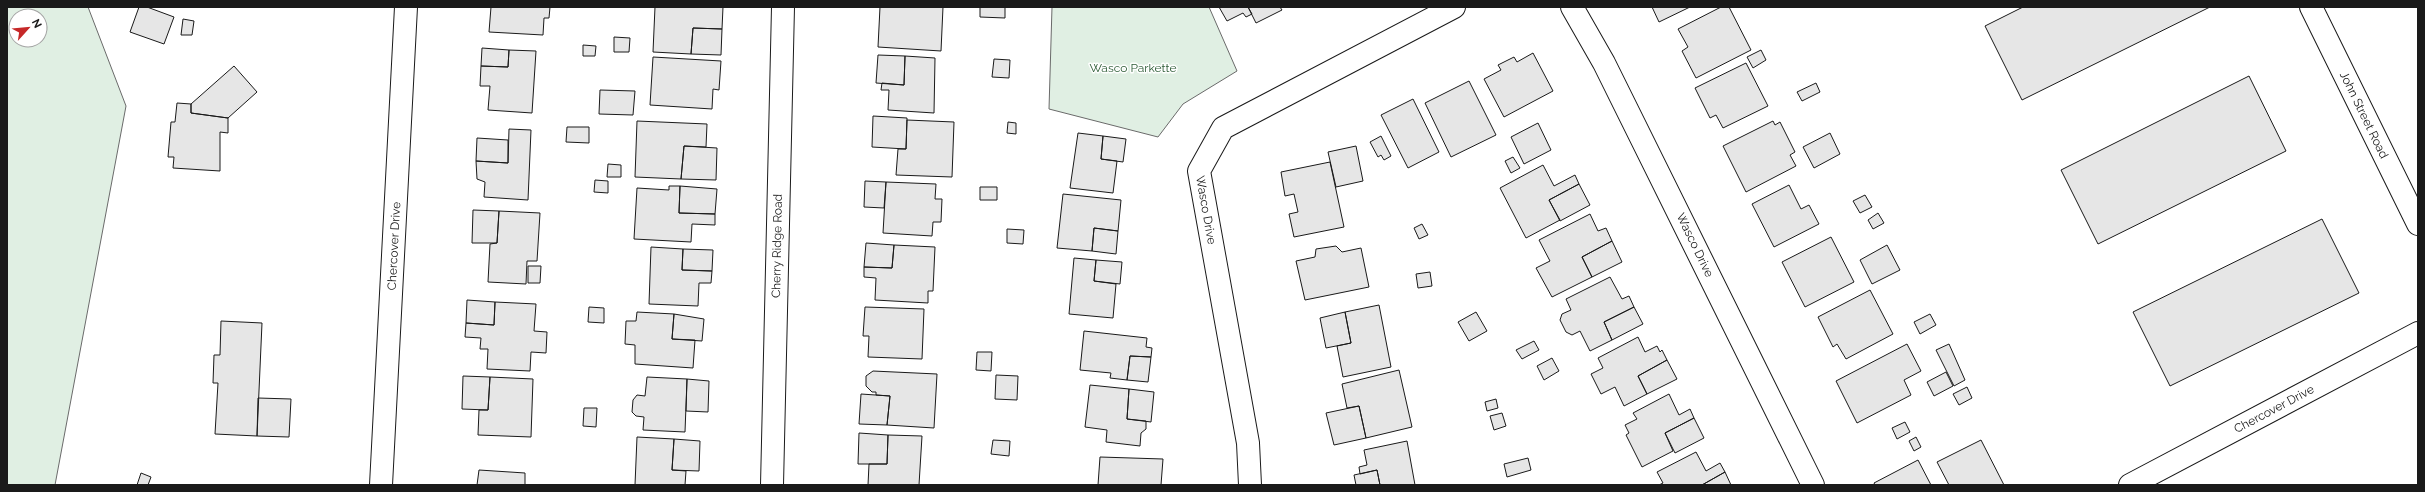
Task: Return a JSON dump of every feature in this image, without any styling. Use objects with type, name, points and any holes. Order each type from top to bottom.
[{"type":"street","name":"Chercover Drive","points":[[381,485],[406,7]]},
{"type":"street","name":"Cherry Ridge Road","points":[[772,485],[783,7]]},
{"type":"street","name":"Wasco Drive","points":[[1250,485],[1248,443],[1199,171],[1223,128],[1454,7]]},
{"type":"street","name":"Wasco Drive","points":[[1572,7],[1604,63],[1813,485]]},
{"type":"street","name":"John Street Road","points":[[2311,7],[2418,224]]},
{"type":"street","name":"Chercover Drive","points":[[2130,485],[2418,333]]},
{"type":"green space","points":[[7,7],[88,7],[126,106],[55,485],[7,485]]},
{"type":"green space","name":"Wasco Parkette","points":[[1052,7],[1209,7],[1237,71],[1183,104],[1158,137],[1049,109]]},
{"type":"building","points":[[139,7],[147,7],[174,17],[164,44],[130,32]]},
{"type":"building","points":[[491,7],[550,7],[549,18],[544,18],[543,35],[489,32]]},
{"type":"building","points":[[655,7],[723,7],[722,29],[693,28],[691,54],[653,52]]},
{"type":"building","points":[[880,7],[943,7],[941,51],[878,47]]},
{"type":"building","points":[[980,7],[1005,7],[1005,18],[980,17]]},
{"type":"building","points":[[1219,7],[1248,7],[1252,14],[1246,17],[1243,13],[1227,21]]},
{"type":"building","points":[[1248,7],[1280,7],[1282,10],[1256,23]]},
{"type":"building","points":[[1652,7],[1690,7],[1659,22]]},
{"type":"building","points":[[1721,7],[1729,7],[1751,50],[1696,78],[1682,51],[1688,47],[1678,29]]},
{"type":"building","points":[[2023,7],[2210,7],[2022,100],[1985,26]]},
{"type":"building","points":[[183,19],[194,21],[192,35],[181,35]]},
{"type":"building","points":[[693,28],[722,29],[721,55],[691,54]]},
{"type":"building","points":[[614,37],[630,38],[629,52],[614,52]]},
{"type":"building","points":[[583,45],[596,46],[595,56],[583,56]]},
{"type":"building","points":[[482,48],[509,50],[508,67],[481,66]]},
{"type":"building","points":[[509,50],[536,51],[532,113],[488,110],[490,86],[480,86],[481,66],[508,67]]},
{"type":"building","points":[[1761,50],[1766,60],[1753,68],[1747,57]]},
{"type":"building","points":[[1533,53],[1553,91],[1504,117],[1484,79],[1501,70],[1498,65],[1514,57],[1517,62]]},
{"type":"building","points":[[878,55],[905,56],[904,85],[876,83]]},
{"type":"building","points":[[905,56],[935,58],[934,113],[888,110],[889,90],[881,90],[882,83],[904,85]]},
{"type":"building","points":[[653,57],[721,61],[719,90],[713,89],[712,109],[650,105]]},
{"type":"building","points":[[994,59],[1010,60],[1009,78],[992,77]]},
{"type":"building","points":[[1746,63],[1768,106],[1723,128],[1716,115],[1710,118],[1695,88]]},
{"type":"building","points":[[234,66],[257,92],[228,118],[191,113],[191,104]]},
{"type":"building","points":[[2249,76],[2286,151],[2098,244],[2061,170]]},
{"type":"building","points":[[1469,81],[1496,135],[1451,157],[1425,103]]},
{"type":"building","points":[[1816,83],[1820,92],[1802,101],[1797,92]]},
{"type":"building","points":[[600,90],[635,91],[633,115],[599,114]]},
{"type":"building","points":[[1413,99],[1439,152],[1408,168],[1381,115]]},
{"type":"building","points":[[177,103],[191,104],[191,113],[228,118],[228,133],[220,132],[220,171],[173,168],[174,157],[168,157],[171,122],[175,122]]},
{"type":"building","points":[[873,116],[907,118],[906,149],[872,147]]},
{"type":"building","points":[[907,120],[954,122],[952,177],[896,175],[898,149],[906,149]]},
{"type":"building","points":[[637,121],[707,124],[706,147],[684,146],[681,179],[635,177]]},
{"type":"building","points":[[1773,121],[1775,125],[1780,122],[1795,152],[1790,155],[1796,166],[1746,192],[1723,146]]},
{"type":"building","points":[[1008,122],[1016,123],[1016,134],[1007,133]]},
{"type":"building","points":[[1538,123],[1551,150],[1524,164],[1511,137]]},
{"type":"building","points":[[567,127],[589,127],[589,143],[566,142]]},
{"type":"building","points":[[509,129],[531,130],[528,200],[484,197],[485,182],[477,179],[476,161],[508,163]]},
{"type":"building","points":[[1078,133],[1103,136],[1101,159],[1117,161],[1113,193],[1070,188]]},
{"type":"building","points":[[1830,133],[1840,154],[1814,168],[1803,147]]},
{"type":"building","points":[[1103,136],[1126,139],[1123,162],[1101,159]]},
{"type":"building","points":[[1381,136],[1391,156],[1384,160],[1381,155],[1378,157],[1370,142]]},
{"type":"building","points":[[477,138],[508,140],[508,163],[476,161]]},
{"type":"building","points":[[684,146],[717,148],[716,180],[681,179]]},
{"type":"building","points":[[1356,146],[1363,181],[1336,187],[1328,152]]},
{"type":"building","points":[[1513,157],[1520,168],[1511,173],[1505,161]]},
{"type":"building","points":[[1330,162],[1344,227],[1294,237],[1289,214],[1298,212],[1294,194],[1285,196],[1281,172]]},
{"type":"building","points":[[608,164],[621,165],[621,177],[607,177]]},
{"type":"building","points":[[1543,165],[1554,186],[1575,175],[1579,184],[1549,200],[1560,220],[1526,238],[1500,188]]},
{"type":"building","points":[[595,180],[608,181],[608,193],[594,192]]},
{"type":"building","points":[[865,181],[886,182],[884,208],[864,207]]},
{"type":"building","points":[[886,182],[936,184],[935,199],[942,199],[941,222],[933,222],[932,236],[883,233]]},
{"type":"building","points":[[1579,184],[1590,205],[1560,221],[1549,200]]},
{"type":"building","points":[[1789,185],[1801,209],[1809,205],[1819,224],[1774,247],[1752,204]]},
{"type":"building","points":[[669,186],[680,186],[679,213],[715,214],[715,225],[692,224],[691,242],[634,239],[637,188],[669,190]]},
{"type":"building","points":[[680,186],[717,189],[715,214],[679,213]]},
{"type":"building","points":[[980,187],[997,187],[997,200],[980,200]]},
{"type":"building","points":[[1063,194],[1121,200],[1118,231],[1094,228],[1092,251],[1057,248]]},
{"type":"building","points":[[1865,195],[1872,207],[1860,213],[1853,201]]},
{"type":"building","points":[[473,210],[499,211],[497,243],[472,243]]},
{"type":"building","points":[[499,211],[540,213],[537,261],[527,261],[526,284],[488,282],[490,244],[497,243]]},
{"type":"building","points":[[1878,213],[1884,223],[1873,229],[1868,220]]},
{"type":"building","points":[[1590,214],[1598,231],[1606,228],[1612,241],[1582,257],[1592,277],[1552,297],[1536,268],[1550,261],[1539,240]]},
{"type":"building","points":[[2322,219],[2359,293],[2170,386],[2133,312]]},
{"type":"building","points":[[1422,224],[1428,235],[1419,239],[1414,228]]},
{"type":"building","points":[[1094,228],[1118,231],[1116,254],[1092,251]]},
{"type":"building","points":[[1007,229],[1024,230],[1023,244],[1007,243]]},
{"type":"building","points":[[1831,237],[1854,282],[1805,307],[1782,262]]},
{"type":"building","points":[[1612,241],[1622,262],[1592,277],[1582,257]]},
{"type":"building","points":[[866,243],[894,245],[892,268],[864,267]]},
{"type":"building","points":[[894,245],[935,247],[933,291],[928,291],[928,303],[875,300],[876,278],[864,277],[864,267],[892,268]]},
{"type":"building","points":[[1887,245],[1900,270],[1872,284],[1860,260]]},
{"type":"building","points":[[1336,246],[1342,252],[1361,248],[1369,287],[1305,300],[1296,261],[1315,257],[1316,249]]},
{"type":"building","points":[[651,247],[683,249],[682,270],[712,271],[711,283],[699,283],[698,306],[649,304]]},
{"type":"building","points":[[683,249],[713,250],[712,271],[682,270]]},
{"type":"building","points":[[1074,258],[1096,260],[1094,281],[1116,284],[1113,318],[1069,314]]},
{"type":"building","points":[[1096,260],[1122,262],[1120,284],[1094,281]]},
{"type":"building","points":[[528,266],[541,266],[540,283],[528,283]]},
{"type":"building","points":[[1430,272],[1432,286],[1418,288],[1416,274]]},
{"type":"building","points":[[1610,277],[1622,299],[1629,296],[1634,307],[1604,322],[1612,340],[1590,351],[1580,331],[1572,335],[1566,332],[1560,320],[1562,314],[1571,310],[1566,299]]},
{"type":"building","points":[[1870,290],[1893,334],[1846,359],[1837,344],[1833,347],[1818,317]]},
{"type":"building","points":[[467,300],[495,302],[494,325],[466,323]]},
{"type":"building","points":[[495,302],[536,304],[534,331],[547,332],[546,353],[531,352],[530,371],[487,369],[488,349],[480,349],[481,338],[465,337],[466,323],[494,325]]},
{"type":"building","points":[[1379,305],[1391,367],[1343,377],[1337,346],[1351,343],[1345,312]]},
{"type":"building","points":[[589,307],[604,308],[604,323],[588,322]]},
{"type":"building","points":[[865,307],[924,309],[922,359],[868,357],[869,336],[863,336]]},
{"type":"building","points":[[1634,307],[1643,324],[1612,340],[1604,322]]},
{"type":"building","points":[[637,312],[674,314],[672,339],[695,340],[693,368],[635,364],[635,345],[625,344],[626,321],[636,321]]},
{"type":"building","points":[[1345,312],[1351,343],[1326,348],[1320,318]]},
{"type":"building","points":[[1476,312],[1487,331],[1469,341],[1458,322]]},
{"type":"building","points":[[674,314],[704,319],[702,341],[672,339]]},
{"type":"building","points":[[1930,314],[1936,325],[1920,334],[1914,322]]},
{"type":"building","points":[[221,321],[262,323],[257,436],[215,434],[218,383],[213,383],[214,355],[220,355]]},
{"type":"building","points":[[1084,331],[1147,338],[1146,347],[1152,348],[1151,357],[1130,356],[1127,380],[1110,378],[1111,373],[1080,370]]},
{"type":"building","points":[[1638,337],[1645,352],[1657,346],[1660,352],[1662,350],[1667,360],[1638,376],[1647,394],[1624,406],[1615,387],[1601,394],[1591,374],[1603,368],[1598,358]]},
{"type":"building","points":[[1534,341],[1539,350],[1522,359],[1516,350]]},
{"type":"building","points":[[1907,344],[1921,371],[1904,380],[1911,395],[1857,423],[1836,381]]},
{"type":"building","points":[[1949,344],[1965,380],[1954,386],[1936,350]]},
{"type":"building","points":[[977,352],[992,352],[991,371],[976,370]]},
{"type":"building","points":[[1130,356],[1151,357],[1148,382],[1127,380]]},
{"type":"building","points":[[1552,358],[1559,371],[1544,380],[1537,366]]},
{"type":"building","points":[[1667,360],[1677,379],[1647,394],[1638,376]]},
{"type":"building","points":[[1399,370],[1412,427],[1366,438],[1359,406],[1347,408],[1342,384]]},
{"type":"building","points":[[873,371],[937,374],[934,428],[887,425],[890,396],[876,395],[876,392],[872,392],[866,386],[866,376]]},
{"type":"building","points":[[1946,372],[1953,386],[1934,396],[1927,382]]},
{"type":"building","points":[[996,375],[1018,376],[1017,400],[995,399]]},
{"type":"building","points":[[463,376],[490,377],[488,410],[462,409]]},
{"type":"building","points":[[490,377],[533,379],[531,437],[478,435],[479,410],[488,410]]},
{"type":"building","points":[[647,377],[687,379],[685,432],[643,430],[644,417],[636,416],[632,412],[633,400],[637,395],[645,396]]},
{"type":"building","points":[[687,379],[709,381],[708,412],[686,411]]},
{"type":"building","points":[[1090,385],[1129,389],[1127,419],[1146,421],[1146,429],[1141,433],[1140,446],[1106,442],[1107,430],[1085,427]]},
{"type":"building","points":[[1967,387],[1972,398],[1959,405],[1953,394]]},
{"type":"building","points":[[1129,389],[1154,392],[1151,422],[1127,419]]},
{"type":"building","points":[[861,394],[890,396],[887,425],[859,424]]},
{"type":"building","points":[[1669,394],[1679,415],[1690,409],[1694,418],[1665,433],[1673,451],[1642,467],[1626,435],[1629,433],[1625,425],[1637,419],[1633,413]]},
{"type":"building","points":[[258,398],[291,399],[289,437],[257,436]]},
{"type":"building","points":[[1496,399],[1498,408],[1487,411],[1485,402]]},
{"type":"building","points":[[1359,406],[1366,438],[1334,445],[1326,413]]},
{"type":"building","points":[[584,408],[597,408],[596,427],[583,426]]},
{"type":"building","points":[[1502,413],[1506,426],[1494,430],[1490,416]]},
{"type":"building","points":[[1694,418],[1704,438],[1675,453],[1665,433]]},
{"type":"building","points":[[1905,422],[1910,432],[1897,439],[1892,428]]},
{"type":"building","points":[[859,433],[888,435],[887,464],[858,464]]},
{"type":"building","points":[[888,435],[922,436],[919,485],[868,485],[869,464],[887,464]]},
{"type":"building","points":[[637,437],[674,439],[672,470],[686,471],[685,485],[635,485]]},
{"type":"building","points":[[1916,437],[1921,447],[1914,451],[1909,441]]},
{"type":"building","points":[[674,439],[700,441],[699,471],[672,470]]},
{"type":"building","points":[[993,440],[1010,441],[1009,456],[991,454]]},
{"type":"building","points":[[1981,440],[2004,485],[1949,485],[1937,462]]},
{"type":"building","points":[[1407,441],[1415,485],[1380,485],[1377,470],[1360,474],[1359,467],[1367,465],[1364,450]]},
{"type":"building","points":[[1696,452],[1706,471],[1720,463],[1725,472],[1702,485],[1659,485],[1663,483],[1657,472]]},
{"type":"building","points":[[1100,457],[1163,459],[1161,485],[1098,485]]},
{"type":"building","points":[[1528,458],[1531,470],[1507,477],[1504,464]]},
{"type":"building","points":[[1918,460],[1931,485],[1875,485],[1874,483]]},
{"type":"building","points":[[479,470],[525,473],[525,485],[477,485]]},
{"type":"building","points":[[1377,470],[1380,485],[1356,485],[1354,475]]},
{"type":"building","points":[[1725,472],[1731,485],[1702,485]]},
{"type":"building","points":[[141,473],[151,477],[148,485],[137,485]]}]
